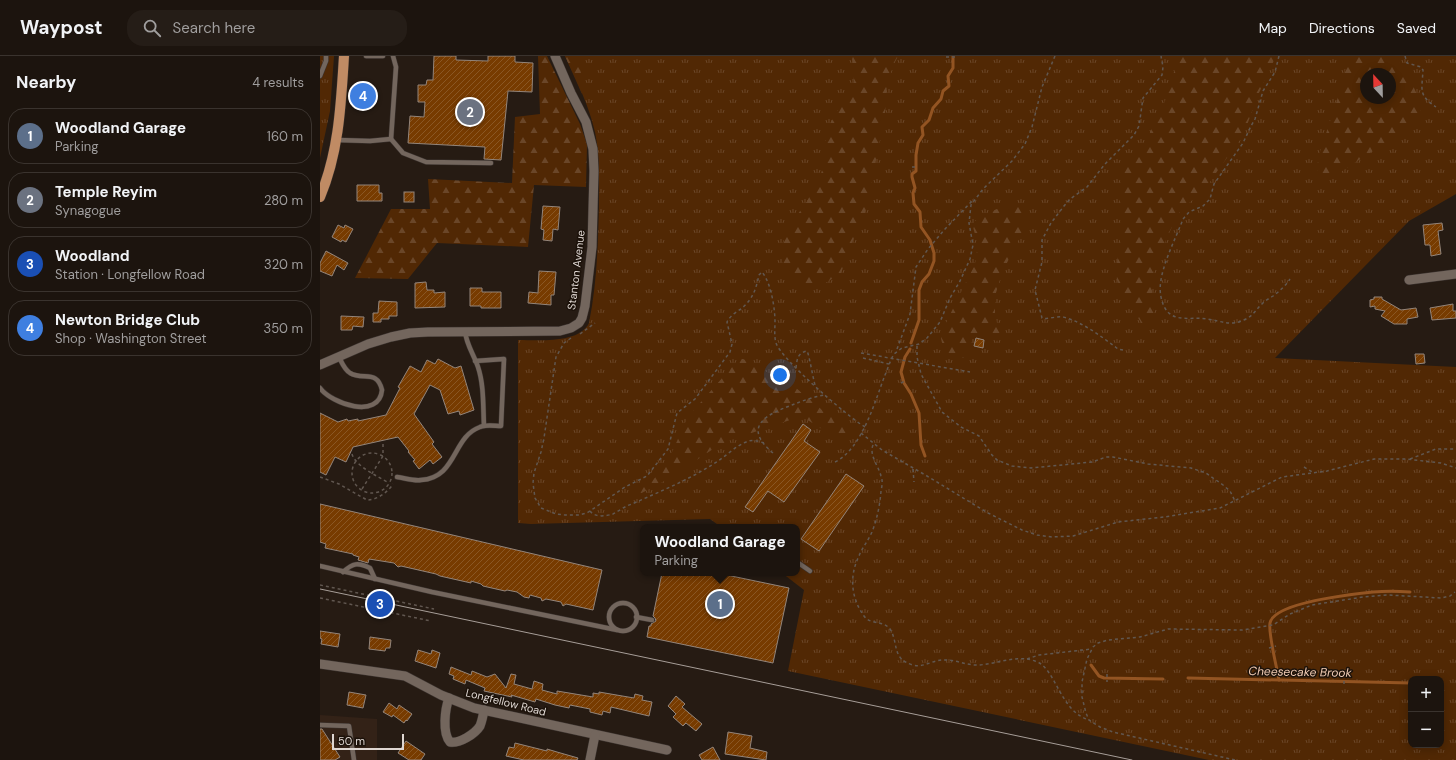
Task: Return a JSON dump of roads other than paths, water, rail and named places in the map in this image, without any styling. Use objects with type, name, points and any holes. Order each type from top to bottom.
[{"type":"main road","points":[[320,198],[327,179],[337,140],[344,56]]},
{"type":"street","name":"Stanton Avenue","points":[[320,365],[368,344],[396,336],[419,332],[560,331],[574,327],[580,321],[583,315],[588,290],[592,247],[594,181],[593,149],[583,115],[571,93],[555,56]]},
{"type":"street","points":[[1409,280],[1456,274]]},
{"type":"street","name":"Longfellow Road","points":[[320,664],[405,676],[449,698],[484,710],[667,750]]},
{"type":"street","points":[[449,698],[445,716],[446,735],[450,742],[460,741],[478,729],[482,722],[484,710]]},
{"type":"street","points":[[590,760],[595,735]]},
{"type":"lane","points":[[320,76],[326,61],[326,56]]},
{"type":"lane","points":[[366,56],[383,56]]},
{"type":"lane","points":[[393,56],[396,67],[391,139],[403,153],[426,162],[491,163]]},
{"type":"lane","points":[[337,140],[370,141],[391,139]]},
{"type":"lane","points":[[465,332],[482,388],[484,426]]},
{"type":"lane","points":[[320,388],[334,400],[348,405],[371,405],[380,398],[382,390],[377,379],[370,376],[358,376],[350,373],[344,367],[339,357]]},
{"type":"lane","points":[[397,477],[422,480],[438,475],[448,468],[463,440],[468,434],[478,427],[501,426],[504,359],[475,361]]},
{"type":"lane","points":[[343,572],[352,565],[358,564],[370,568],[375,578]]},
{"type":"lane","points":[[800,564],[810,571]]},
{"type":"lane","points":[[320,566],[432,592],[618,630],[629,629],[634,624],[636,617],[634,609],[629,604],[622,603],[615,605],[610,611],[609,618],[612,625],[618,630]]},
{"type":"lane","points":[[636,617],[652,620]]},
{"type":"lane","points":[[320,725],[350,726],[354,760]]},
{"type":"waterway","name":"Cheesecake Brook","points":[[911,343],[919,320],[919,290],[922,282],[929,274],[934,261],[934,253],[930,240],[921,227],[920,212],[914,204],[913,193],[915,188],[912,174],[916,171],[916,155],[918,143],[923,135],[922,127],[929,120],[933,108],[941,99],[943,91],[949,86],[948,76],[953,68],[953,56]]},
{"type":"waterway","name":"Cheesecake Brook","points":[[910,349],[905,357],[901,372],[904,383],[911,394],[919,413],[921,445],[925,456]]},
{"type":"waterway","points":[[1279,680],[1271,642],[1270,628],[1270,623],[1275,616],[1300,604],[1316,600],[1378,592],[1410,592]]},
{"type":"waterway","name":"Cheesecake Brook","points":[[1091,665],[1099,676],[1104,678],[1163,679]]},
{"type":"waterway","name":"Cheesecake Brook","points":[[1188,678],[1408,683]]},
{"type":"tram line","points":[[320,589],[1132,760]]},
{"type":"place","name":"Newton Bridge Club","points":[[363,96]]},
{"type":"place","name":"Temple Reyim","points":[[470,112]]},
{"type":"place","name":"Woodland","points":[[380,604]]},
{"type":"place","name":"Woodland Garage","points":[[720,604]]}]
